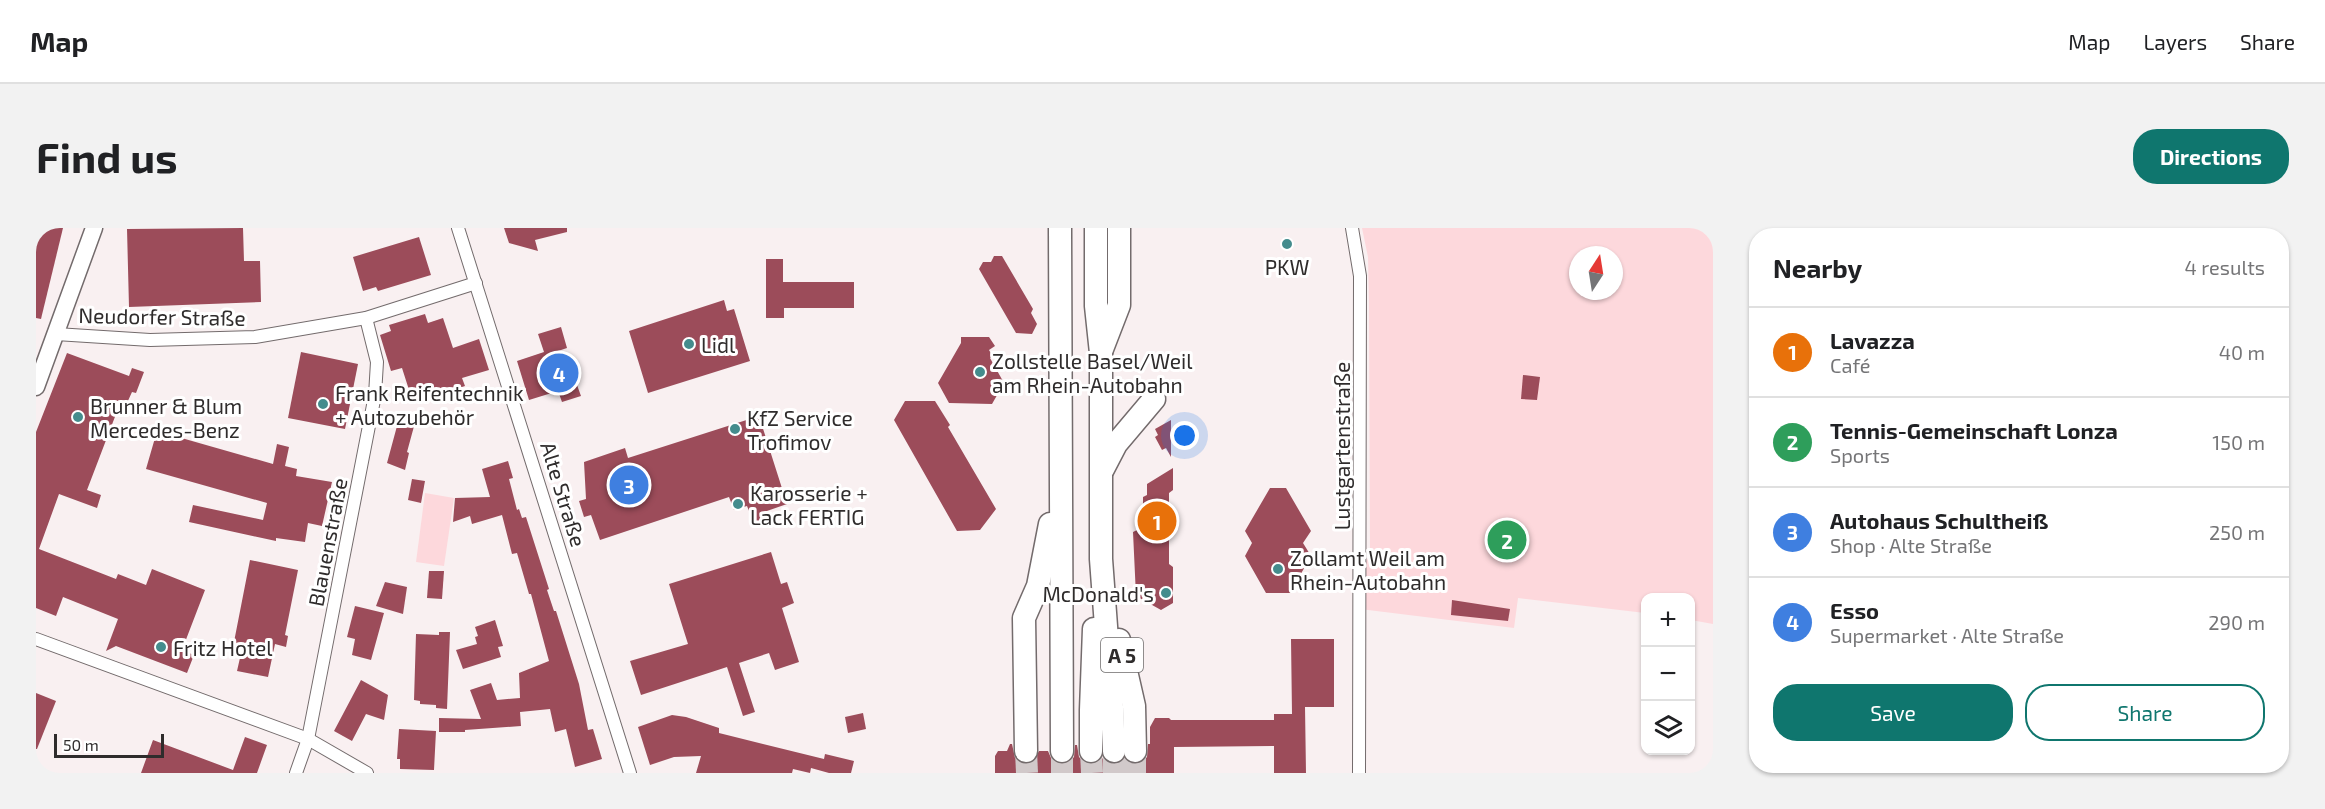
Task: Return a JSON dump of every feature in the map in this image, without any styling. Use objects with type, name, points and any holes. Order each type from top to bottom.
[{"type":"highway","points":[[1060,228],[1062,751]]},
{"type":"highway","name":"A 5","points":[[1096,228],[1096,306],[1101,353],[1101,559],[1113,707],[1113,751]]},
{"type":"highway","points":[[1101,353],[1119,305],[1119,228]]},
{"type":"highway","points":[[1101,473],[1116,444],[1154,399]]},
{"type":"highway","points":[[1026,751],[1024,618],[1038,586],[1045,556],[1061,452]]},
{"type":"main road","points":[[36,387],[94,228]]},
{"type":"street","name":"Alte Straße","points":[[458,228],[630,773]]},
{"type":"street","name":"Lustgartenstraße","points":[[1352,228],[1360,276],[1359,773]]},
{"type":"street","name":"Neudorfer Straße","points":[[56,334],[150,340],[255,337],[366,318],[476,283]]},
{"type":"street","name":"Blauenstraße","points":[[296,773],[308,739],[375,395],[377,362],[366,318]]},
{"type":"street","points":[[36,639],[308,739],[368,773]]},
{"type":"shaded area","points":[[1362,228],[1713,228],[1713,624],[1695,621],[1695,593],[1641,593],[1641,613],[1518,598],[1514,628],[1360,609],[1360,569],[1370,556],[1368,257]]},
{"type":"shaded area","points":[[425,493],[454,498],[444,566],[416,562]]},
{"type":"building","points":[[36,228],[63,228],[41,319],[36,318]]},
{"type":"building","points":[[243,228],[244,261],[260,261],[261,302],[129,307],[127,229]]},
{"type":"building","points":[[504,228],[567,228],[567,232],[535,240],[538,251],[509,243]]},
{"type":"building","points":[[419,237],[431,275],[378,291],[376,287],[363,291],[353,257]]},
{"type":"building","points":[[994,256],[1002,256],[1033,309],[1031,313],[1037,324],[1032,334],[1016,333],[979,269],[983,262],[991,262]]},
{"type":"building","points":[[766,259],[783,259],[783,282],[854,282],[854,308],[784,308],[784,318],[766,318]]},
{"type":"building","name":"Lidl","points":[[724,300],[727,311],[734,309],[750,361],[648,393],[629,331]]},
{"type":"building","points":[[425,314],[428,323],[443,318],[453,348],[479,339],[489,370],[462,378],[465,386],[428,398],[424,389],[410,393],[402,368],[391,371],[380,335],[391,331],[389,325]]},
{"type":"building","points":[[561,327],[567,348],[558,351],[569,387],[577,385],[581,396],[562,402],[558,391],[529,400],[517,361],[544,352],[538,334]]},
{"type":"building","points":[[961,337],[989,337],[995,346],[989,350],[993,357],[990,358],[1004,383],[992,404],[949,403],[938,383],[961,343]]},
{"type":"building","points":[[301,352],[358,364],[345,429],[288,418]]},
{"type":"building","points":[[67,353],[129,376],[132,368],[144,372],[136,393],[132,392],[127,403],[121,401],[87,490],[101,495],[97,508],[59,494],[39,549],[116,579],[118,574],[146,585],[152,569],[205,590],[182,650],[194,655],[187,673],[116,646],[106,651],[118,619],[63,597],[56,616],[36,608],[36,432]]},
{"type":"building","points":[[1523,375],[1540,377],[1537,400],[1521,399]]},
{"type":"building","points":[[905,401],[935,401],[950,425],[948,427],[996,509],[980,530],[957,531],[894,420]]},
{"type":"building","points":[[400,415],[416,419],[407,452],[409,453],[405,470],[387,463]]},
{"type":"building","points":[[759,416],[787,504],[764,512],[766,519],[754,523],[747,506],[734,510],[729,497],[600,540],[591,515],[584,517],[579,501],[586,499],[584,462],[625,448],[628,458]]},
{"type":"building","points":[[1171,420],[1171,457],[1166,448],[1162,450],[1155,437],[1158,435],[1155,429]]},
{"type":"building","points":[[157,431],[273,464],[277,444],[289,447],[285,466],[297,469],[296,476],[332,482],[322,526],[308,523],[305,542],[276,538],[276,541],[189,522],[193,505],[263,520],[267,503],[146,469]]},
{"type":"building","points":[[508,461],[513,478],[509,479],[517,510],[519,509],[522,518],[526,517],[549,589],[547,590],[579,684],[588,730],[593,729],[602,759],[575,767],[566,729],[555,732],[550,709],[520,712],[521,726],[465,730],[465,732],[439,732],[439,718],[481,719],[470,690],[491,683],[497,700],[520,698],[519,673],[549,661],[531,594],[529,594],[517,553],[512,554],[502,515],[472,524],[470,516],[453,522],[455,498],[490,497],[482,469]]},
{"type":"building","points":[[1173,468],[1173,490],[1169,493],[1169,564],[1173,567],[1173,603],[1161,610],[1136,596],[1133,532],[1143,527],[1143,497],[1147,495],[1147,484]]},
{"type":"building","points":[[412,479],[425,481],[421,503],[408,500]]},
{"type":"building","points":[[1270,488],[1286,488],[1311,531],[1303,543],[1311,556],[1290,593],[1266,593],[1245,556],[1252,543],[1245,531]]},
{"type":"building","points":[[771,552],[781,584],[787,582],[794,603],[782,608],[799,662],[775,670],[769,653],[739,663],[755,712],[743,716],[727,667],[641,695],[630,661],[688,644],[669,584]]},
{"type":"building","points":[[250,560],[298,570],[285,635],[288,636],[286,647],[275,644],[268,677],[237,671],[242,649],[233,647]]},
{"type":"building","points":[[429,571],[444,571],[442,599],[427,598]]},
{"type":"building","points":[[385,582],[407,587],[403,614],[376,606]]},
{"type":"building","points":[[1452,600],[1510,609],[1508,621],[1451,615]]},
{"type":"building","points":[[355,606],[384,613],[371,660],[352,655],[355,639],[347,637]]},
{"type":"building","points":[[495,620],[503,646],[498,647],[501,657],[463,669],[456,650],[477,644],[475,637],[478,636],[475,627]]},
{"type":"building","points":[[439,632],[450,632],[447,709],[436,708],[436,705],[420,704],[420,701],[414,700],[416,634],[439,635]]},
{"type":"building","points":[[1291,639],[1334,639],[1334,707],[1305,707],[1306,773],[1274,773],[1274,746],[1174,747],[1174,773],[995,773],[995,756],[998,751],[1007,751],[1010,744],[1012,744],[1015,758],[1026,764],[1033,762],[1039,751],[1048,751],[1056,763],[1068,763],[1074,757],[1075,745],[1077,745],[1079,757],[1085,763],[1097,763],[1102,758],[1107,763],[1114,764],[1124,759],[1136,764],[1147,757],[1150,727],[1155,718],[1274,720],[1274,714],[1292,714]]},
{"type":"building","points":[[361,680],[388,695],[384,720],[366,714],[352,741],[334,731]]},
{"type":"building","points":[[36,693],[56,701],[37,749],[36,749]]},
{"type":"building","points":[[863,713],[866,729],[848,733],[845,717]]},
{"type":"building","points":[[672,715],[686,717],[719,728],[719,733],[824,759],[825,754],[854,761],[851,773],[829,773],[811,768],[810,773],[793,769],[792,773],[696,773],[701,756],[674,757],[650,765],[638,727]]},
{"type":"building","points":[[399,729],[436,731],[434,770],[400,769],[400,759],[397,759]]},
{"type":"building","points":[[245,737],[267,745],[257,773],[141,773],[153,740],[233,770]]},
{"type":"tunnel","points":[[1026,751],[1027,773]]},
{"type":"tunnel","points":[[1062,751],[1062,773]]},
{"type":"tunnel","points":[[1091,751],[1092,773]]},
{"type":"tunnel","points":[[1114,751],[1114,773]]},
{"type":"tunnel","points":[[1135,751],[1135,773]]},
{"type":"place","name":"PKW","points":[[1287,244]]},
{"type":"place","name":"Lidl","points":[[689,344]]},
{"type":"place","name":"Zollstelle Basel/Weil am Rhein-Autobahn","points":[[980,372]]},
{"type":"place","name":"Esso","points":[[559,373]]},
{"type":"place","name":"Frank Reifentechnik + Autozubehör","points":[[323,404]]},
{"type":"place","name":"Brunner & Blum Mercedes-Benz","points":[[78,417]]},
{"type":"place","name":"KfZ Service Trofimov","points":[[735,429]]},
{"type":"place","name":"Autohaus Schultheiß","points":[[629,485]]},
{"type":"place","name":"Karosserie + Lack FERTIG","points":[[738,504]]},
{"type":"place","name":"Lavazza","points":[[1157,521]]},
{"type":"place","name":"Tennis-Gemeinschaft Lonza","points":[[1507,540]]},
{"type":"place","name":"Zollamt Weil am Rhein-Autobahn","points":[[1278,569]]},
{"type":"place","name":"McDonald's","points":[[1166,593]]},
{"type":"place","name":"Fritz Hotel","points":[[161,647]]}]
